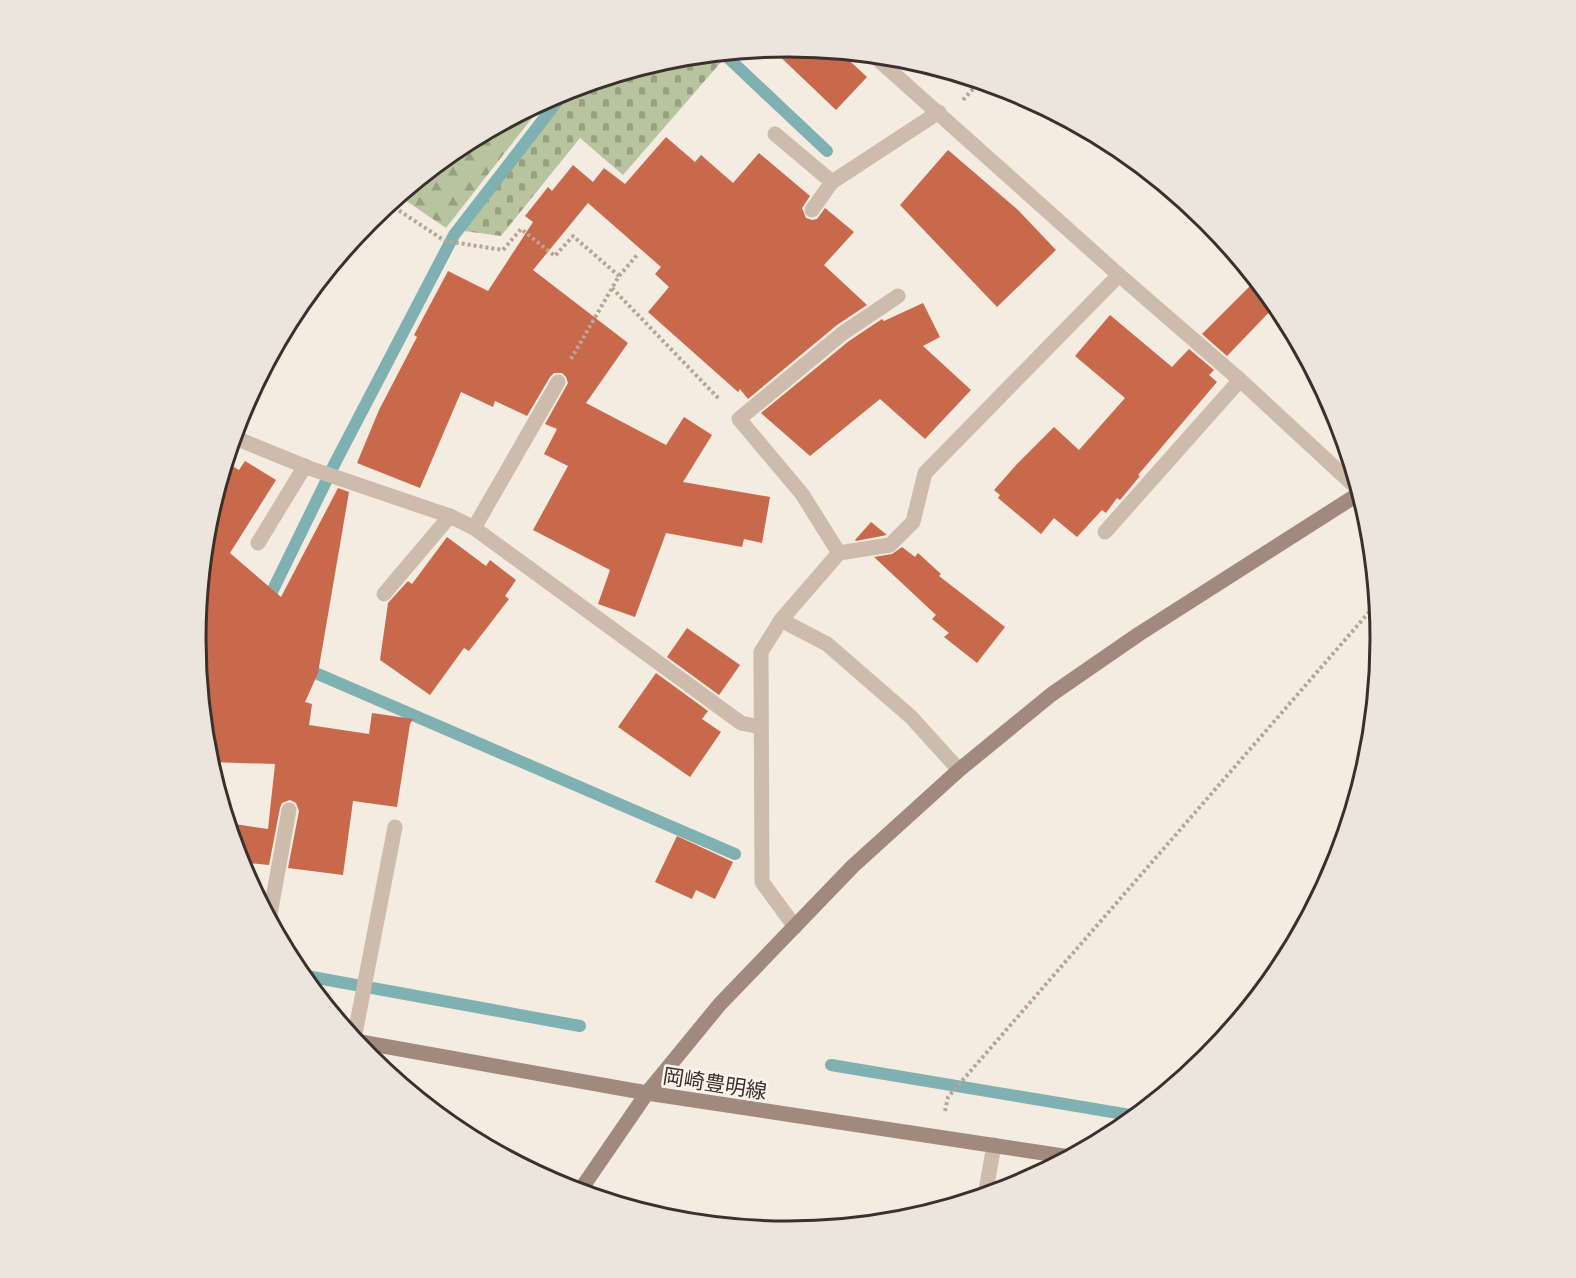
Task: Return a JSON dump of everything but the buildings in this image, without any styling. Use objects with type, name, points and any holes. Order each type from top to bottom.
[{"type":"street","points":[[885,65],[1240,380],[1348,482]]},
{"type":"street","points":[[812,210],[832,183],[939,112]]},
{"type":"street","points":[[775,134],[832,183]]},
{"type":"street","points":[[795,927],[762,882],[761,652],[781,620],[839,553],[890,545],[913,522],[925,473],[1119,274]]},
{"type":"street","points":[[839,553],[802,494],[739,420],[843,333],[898,296]]},
{"type":"street","points":[[1105,532],[1240,380]]},
{"type":"street","points":[[474,528],[558,382]]},
{"type":"street","points":[[241,440],[307,467],[450,516],[474,528],[741,723],[760,727]]},
{"type":"street","points":[[258,543],[307,467]]},
{"type":"street","points":[[584,1184],[647,1093],[720,1004],[853,866],[959,770],[1014,723],[1062,687],[1139,634],[1352,496]]},
{"type":"street","points":[[384,594],[450,516]]},
{"type":"street","points":[[781,620],[827,644],[911,717],[959,770]]},
{"type":"street","points":[[271,906],[289,810]]},
{"type":"street","points":[[357,1030],[395,827]]},
{"type":"street","name":"岡崎豊明線","points":[[368,1042],[647,1093],[1057,1155]]},
{"type":"street","points":[[987,1186],[994,1145]]},
{"type":"path","points":[[396,209],[445,241],[503,250],[521,229],[555,256],[573,236],[620,276]]},
{"type":"path","points":[[558,382],[612,288],[639,254]]},
{"type":"path","points":[[612,288],[739,420]]},
{"type":"path","points":[[938,1138],[948,1097],[1369,612]]},
{"type":"green space","points":[[722,61],[623,175],[580,138],[501,236],[464,231],[564,102],[637,77],[674,68]]},
{"type":"green space","points":[[534,116],[446,228],[405,200],[465,155]]},
{"type":"waterway","points":[[730,60],[827,151]]},
{"type":"waterway","points":[[267,602],[336,461],[454,235],[553,107]]},
{"type":"waterway","points":[[304,668],[735,854]]},
{"type":"waterway","points":[[315,978],[580,1026]]},
{"type":"waterway","points":[[831,1065],[1124,1114]]}]
